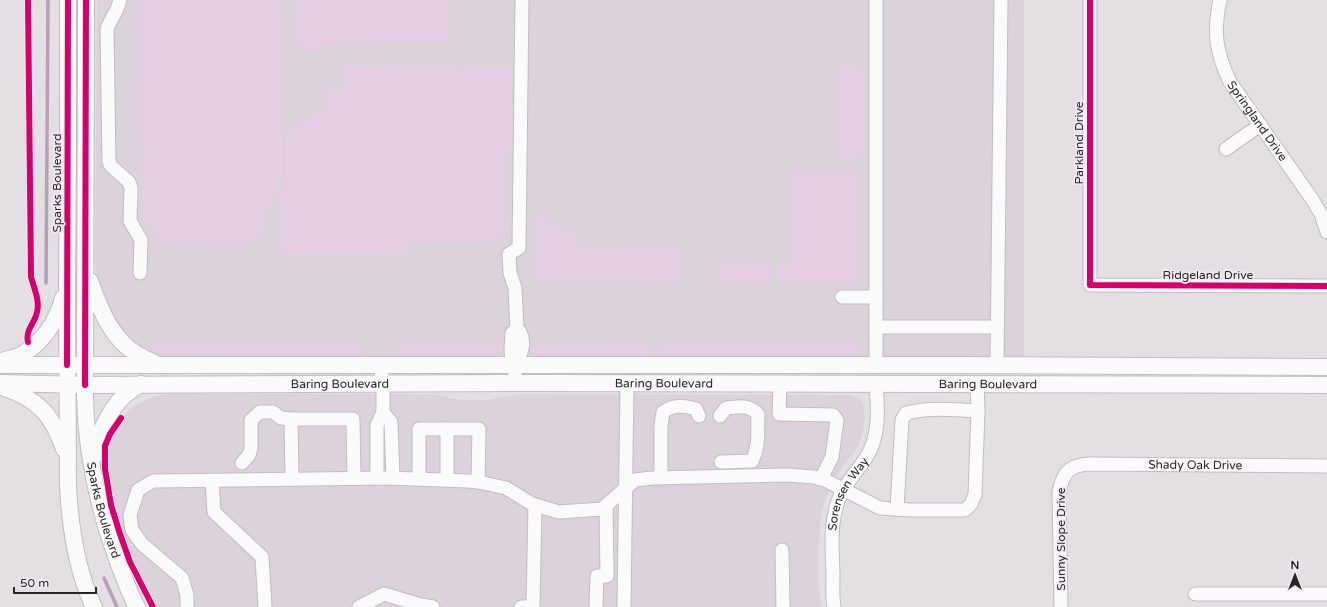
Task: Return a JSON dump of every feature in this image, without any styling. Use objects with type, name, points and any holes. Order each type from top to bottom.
[{"type":"main road","name":"Sparks Boulevard","points":[[68,0],[67,384],[70,511],[74,539],[82,573],[90,600],[94,607]]},
{"type":"main road","name":"Sparks Boulevard","points":[[86,0],[85,385],[89,451],[96,494],[110,540],[131,596],[137,607]]},
{"type":"main road","points":[[86,272],[106,320],[113,331],[123,343],[137,355],[158,365]]},
{"type":"main road","points":[[0,362],[20,355],[40,340],[52,326],[60,310],[67,286]]},
{"type":"main road","name":"Baring Boulevard","points":[[0,365],[997,365],[1327,367]]},
{"type":"main road","points":[[876,365],[876,384]]},
{"type":"main road","name":"Baring Boulevard","points":[[0,383],[85,385],[1327,385]]},
{"type":"main road","points":[[92,470],[95,446],[102,427],[123,396],[141,384]]},
{"type":"main road","points":[[0,387],[29,398],[42,409],[53,422],[68,460]]},
{"type":"street","points":[[120,0],[107,28],[109,162],[111,166],[128,182],[131,188],[130,221],[141,240],[140,273]]},
{"type":"street","points":[[515,384],[515,365],[512,356],[511,337],[517,330],[515,288],[510,273],[509,254],[519,248],[522,0]]},
{"type":"street","points":[[876,0],[876,365]]},
{"type":"street","points":[[997,365],[1001,0]]},
{"type":"street","name":"Parkland Drive","points":[[1090,0],[1090,285]]},
{"type":"street","name":"Springland Drive","points":[[1220,0],[1216,33],[1222,65],[1230,82],[1312,199],[1321,214],[1327,232]]},
{"type":"street","points":[[1226,149],[1260,125]]},
{"type":"street","name":"Ridgeland Drive","points":[[1090,285],[1327,286]]},
{"type":"street","points":[[842,297],[876,297]]},
{"type":"street","points":[[876,327],[997,327]]},
{"type":"street","points":[[377,478],[377,425],[383,412],[383,384],[380,365]]},
{"type":"street","points":[[624,607],[627,384]]},
{"type":"street","points":[[780,384],[779,414],[833,415],[837,420],[832,457],[822,479]]},
{"type":"street","name":"Sorensen Way","points":[[834,607],[832,530],[834,514],[843,490],[866,458],[874,441],[877,427],[876,384]]},
{"type":"street","points":[[187,607],[187,595],[182,578],[142,544],[132,530],[130,515],[138,490],[153,481],[292,478],[393,478],[478,482],[506,488],[535,505],[559,512],[602,509],[635,480],[661,478],[787,476],[814,477],[822,479],[880,508],[965,510],[971,504],[974,495],[978,411],[977,384]]},
{"type":"street","points":[[720,416],[726,408],[741,406],[752,409],[758,414],[758,444],[752,461],[721,462]]},
{"type":"street","points":[[661,478],[661,426],[663,412],[670,407],[686,407],[696,409],[699,416]]},
{"type":"street","points":[[897,509],[902,420],[906,413],[915,411],[940,410],[978,411]]},
{"type":"street","points":[[242,462],[249,455],[251,448],[251,420],[260,412],[273,412],[281,418],[291,419],[352,419],[354,478]]},
{"type":"street","points":[[383,412],[391,422],[393,478]]},
{"type":"street","points":[[291,419],[292,478]]},
{"type":"street","points":[[420,479],[419,428],[478,428],[478,482]]},
{"type":"street","points":[[446,428],[447,480]]},
{"type":"street","name":"Shady Oak Drive","points":[[1067,472],[1076,465],[1088,464],[1327,466]]},
{"type":"street","name":"Sunny Slope Drive","points":[[1061,607],[1059,492],[1061,482],[1067,472]]},
{"type":"street","points":[[212,480],[214,512],[262,557],[265,607]]},
{"type":"street","points":[[520,607],[534,607],[535,505]]},
{"type":"street","points":[[596,607],[597,576],[607,576],[606,506]]},
{"type":"street","points":[[782,550],[783,607]]},
{"type":"street","points":[[359,607],[384,594],[433,607]]},
{"type":"street","points":[[1195,594],[1327,594]]},
{"type":"shaded area","points":[[97,0],[1024,0],[1024,357],[160,358],[144,353],[116,330],[98,287],[95,263]]},
{"type":"shaded area","points":[[140,0],[279,0],[282,10],[282,180],[276,198],[264,218],[263,231],[243,245],[156,244],[155,225],[141,225]]},
{"type":"shaded area","points":[[296,0],[448,0],[448,43],[317,45],[316,49],[308,52],[287,32],[290,27],[296,26]]},
{"type":"shaded area","points":[[345,66],[512,67],[513,155],[502,156],[503,234],[496,241],[410,241],[411,253],[282,253],[281,199],[285,182],[285,135],[305,119],[327,108],[321,90],[345,91]]},
{"type":"shaded area","points":[[837,67],[861,67],[861,158],[837,158]]},
{"type":"shaded area","points":[[792,172],[860,172],[860,282],[779,282],[779,263],[792,263]]},
{"type":"shaded area","points":[[536,217],[548,217],[548,226],[563,227],[563,234],[578,234],[578,248],[679,250],[679,281],[536,280]]},
{"type":"shaded area","points":[[719,263],[772,263],[772,281],[719,281]]},
{"type":"shaded area","points":[[498,335],[502,335],[501,347],[494,356],[406,355],[397,353],[397,346],[493,345]]},
{"type":"shaded area","points":[[853,339],[859,339],[859,345],[858,350],[852,357],[656,356],[659,346],[849,346]]},
{"type":"shaded area","points":[[143,345],[365,347],[361,353],[355,356],[173,354],[150,349]]},
{"type":"shaded area","points":[[650,346],[647,356],[541,356],[534,353],[531,347]]},
{"type":"shaded area","points":[[166,394],[432,394],[460,400],[487,400],[518,394],[849,395],[856,397],[863,402],[865,418],[859,445],[837,475],[829,490],[822,510],[819,545],[819,590],[821,607],[157,607],[134,564],[123,535],[113,501],[106,456],[108,444],[125,414],[136,405],[150,398]]},
{"type":"waterway","points":[[46,283],[48,0]]},
{"type":"waterway","points":[[104,578],[117,607]]},
{"type":"cycle path","points":[[28,0],[31,277],[38,308],[29,330],[27,338],[28,342]]},
{"type":"cycle path","points":[[67,365],[68,0]]},
{"type":"cycle path","points":[[85,385],[86,0]]},
{"type":"cycle path","points":[[1090,0],[1090,285],[1327,286]]},
{"type":"cycle path","points":[[121,418],[110,434],[105,446],[105,469],[111,505],[130,562],[153,607]]}]
